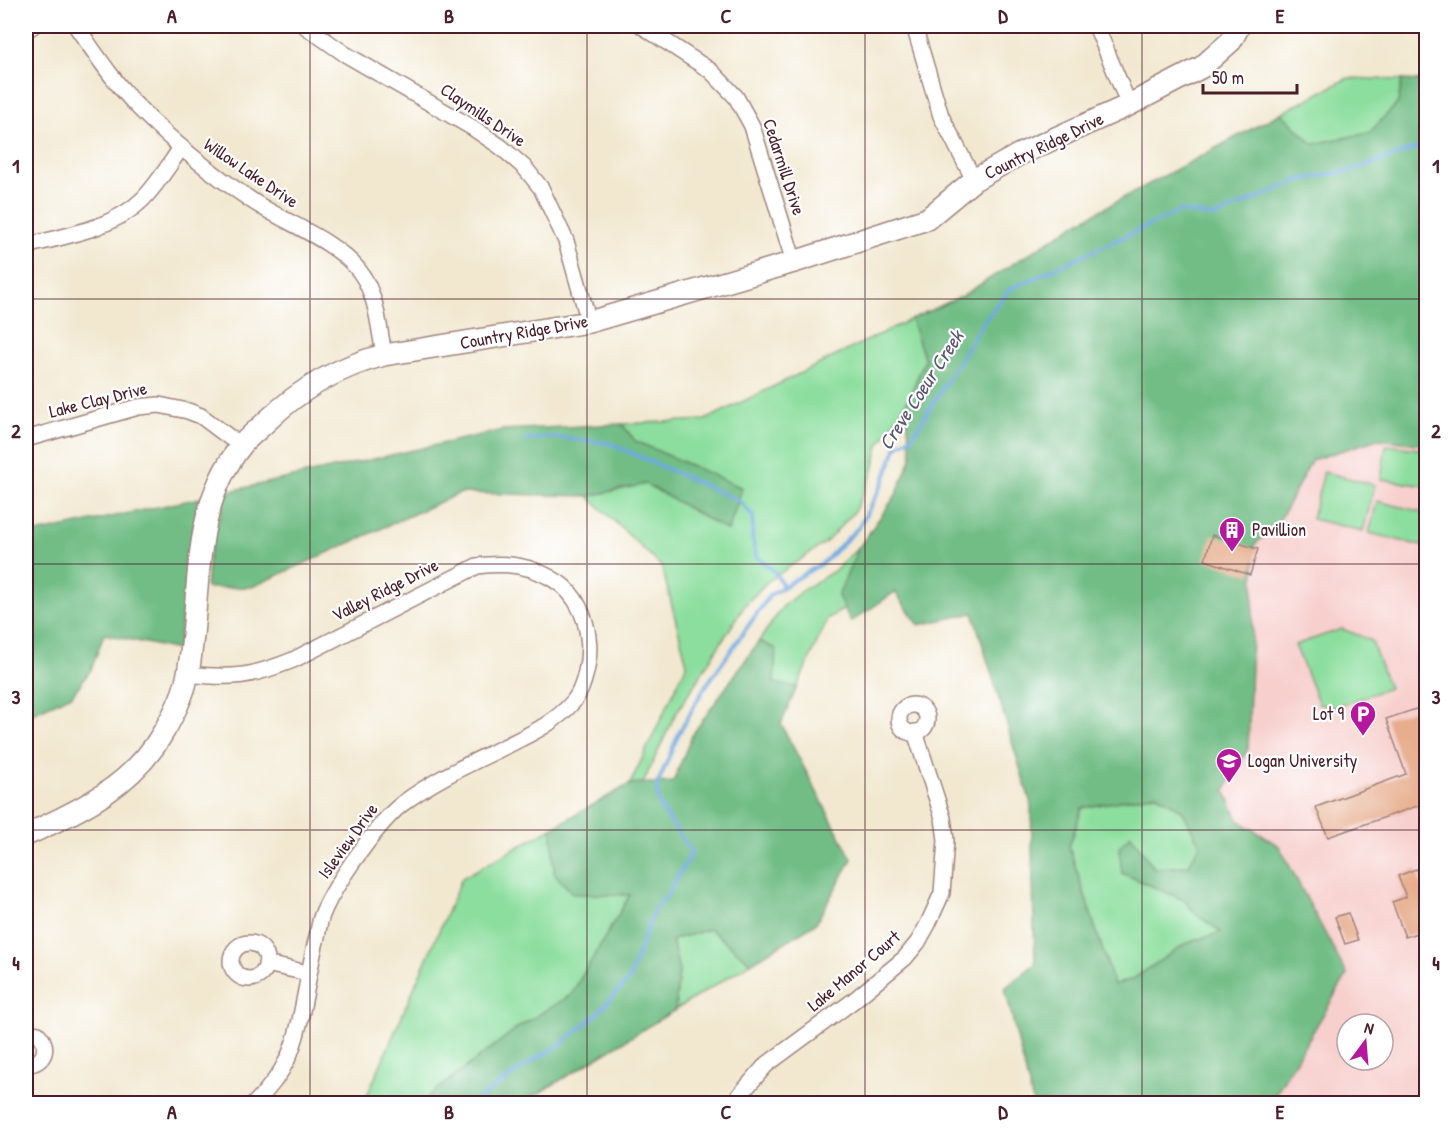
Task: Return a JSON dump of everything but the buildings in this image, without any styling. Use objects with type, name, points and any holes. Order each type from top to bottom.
[{"type":"street","points":[[26,30],[33,26]]},
{"type":"street","name":"Willow Lake Drive","points":[[76,26],[98,58],[136,105],[181,148],[247,197],[329,246],[355,266],[369,286],[384,355]]},
{"type":"street","name":"Claymills Drive","points":[[305,26],[345,54],[473,128],[501,147],[525,168],[541,188],[566,241],[589,322]]},
{"type":"street","points":[[914,26],[941,116],[974,180]]},
{"type":"street","points":[[1096,26],[1129,105]]},
{"type":"street","name":"Country Ridge Drive","points":[[26,835],[73,814],[113,790],[144,760],[164,732],[178,704],[188,674],[201,548],[212,500],[226,469],[241,446],[292,398],[354,363],[384,355],[589,322],[927,219],[974,180],[1020,154],[1129,105],[1202,67],[1231,41],[1239,26]]},
{"type":"street","name":"Cedarmill Drive","points":[[651,28],[711,71],[736,97],[752,126],[794,261]]},
{"type":"street","points":[[26,246],[103,224],[131,210],[144,198],[181,148]]},
{"type":"street","name":"Lake Clay Drive","points":[[26,439],[138,407],[159,405],[201,416],[241,446]]},
{"type":"street","name":"Valley Ridge Drive","points":[[188,674],[237,677],[264,671],[293,660],[477,566],[497,563],[522,565],[543,573],[560,584],[572,596],[584,616]]},
{"type":"street","name":"Isleview Drive","points":[[254,1104],[265,1093],[287,1059],[295,1036],[322,915],[353,862],[400,805],[444,776],[533,733],[555,719],[575,700],[585,676],[590,651],[584,616]]},
{"type":"street","name":"Lake Manor Court","points":[[732,1104],[766,1065],[853,1001],[904,958],[918,942],[928,924],[942,893],[946,840],[943,818],[915,732]]},
{"type":"street","points":[[266,964],[308,973]]},
{"type":"street","points":[[26,1032],[38,1034],[45,1043],[45,1049],[37,1063],[26,1065]]},
{"type":"shaded area","name":"Logan University","points":[[1426,346],[1426,1103],[1130,1103],[941,488]]},
{"type":"green space","points":[[1348,78],[1402,80],[1398,103],[1369,133],[1313,144],[1281,113]]},
{"type":"green space","points":[[1402,80],[1426,81],[1426,445],[1378,439],[1312,460],[1275,528],[1255,544],[1248,749],[1225,790],[1238,820],[1279,846],[1347,975],[1270,1103],[1033,1103],[1005,988],[1035,964],[1031,804],[973,613],[919,625],[895,592],[851,622],[838,596],[859,547],[896,495],[912,456],[905,406],[925,360],[911,319],[962,296],[1084,219],[1281,113],[1313,144],[1369,133],[1398,103]],"holes":[[[1156,794],[1182,810],[1200,845],[1188,866],[1154,868],[1131,835],[1119,847],[1122,873],[1184,900],[1197,915],[1221,932],[1185,944],[1133,979],[1114,985],[1069,847],[1082,808]]]},
{"type":"green space","points":[[911,319],[925,360],[905,406],[879,445],[872,474],[854,512],[825,543],[767,582],[745,605],[675,715],[643,783],[630,784],[687,664],[662,567],[588,496],[646,484],[728,531],[742,488],[635,441],[622,424],[705,420]]},
{"type":"green space","points":[[622,424],[635,441],[742,488],[728,531],[646,484],[588,496],[460,493],[252,587],[206,588],[209,554],[226,492],[503,430]]},
{"type":"green space","points":[[1386,445],[1426,450],[1426,486],[1381,479]]},
{"type":"green space","points":[[1324,472],[1375,485],[1363,531],[1312,519]]},
{"type":"green space","points":[[200,498],[192,535],[178,650],[104,634],[91,670],[72,695],[26,716],[26,535]]},
{"type":"green space","points":[[1377,501],[1426,513],[1426,547],[1369,533]]},
{"type":"green space","points":[[859,547],[838,596],[846,608],[828,618],[797,687],[774,684],[775,649],[759,641],[784,605],[834,571]]},
{"type":"green space","points":[[1342,629],[1371,640],[1389,688],[1332,708],[1319,704],[1295,645]]},
{"type":"green space","points":[[759,641],[776,649],[774,683],[797,687],[781,724],[852,859],[816,923],[751,963],[710,929],[672,940],[679,971],[675,1010],[523,1103],[420,1103],[520,1026],[571,995],[630,895],[573,894],[554,873],[552,828],[630,784],[673,782],[692,735]]},
{"type":"green space","points":[[1156,794],[1182,810],[1200,845],[1188,866],[1154,868],[1130,835],[1122,873],[1184,900],[1197,915],[1222,932],[1185,944],[1133,979],[1114,985],[1069,847],[1082,808]]},
{"type":"green space","points":[[552,828],[554,873],[630,895],[571,995],[520,1026],[420,1103],[361,1104],[366,1098],[462,878]]},
{"type":"green space","points":[[710,929],[751,963],[675,1010],[679,971],[672,940]]},
{"type":"waterway","name":"Creve Coeur Creek","points":[[472,1104],[532,1061],[560,1045],[595,1016],[629,979],[654,910],[664,899],[692,853],[661,808],[658,799],[657,785],[679,733],[703,690],[770,595],[824,562],[859,527],[882,485],[897,446],[912,437],[982,324],[1010,289],[1180,211],[1214,217],[1299,180],[1353,170],[1426,145]]},
{"type":"waterway","points":[[525,440],[551,437],[609,443],[739,501],[753,516],[752,537],[756,556],[775,572],[783,586]]},
{"type":"place","name":"Pavillion","points":[[1232,553]]},
{"type":"place","name":"Lot 9","points":[[1363,737]]},
{"type":"place","name":"Logan University","points":[[1229,784]]}]
